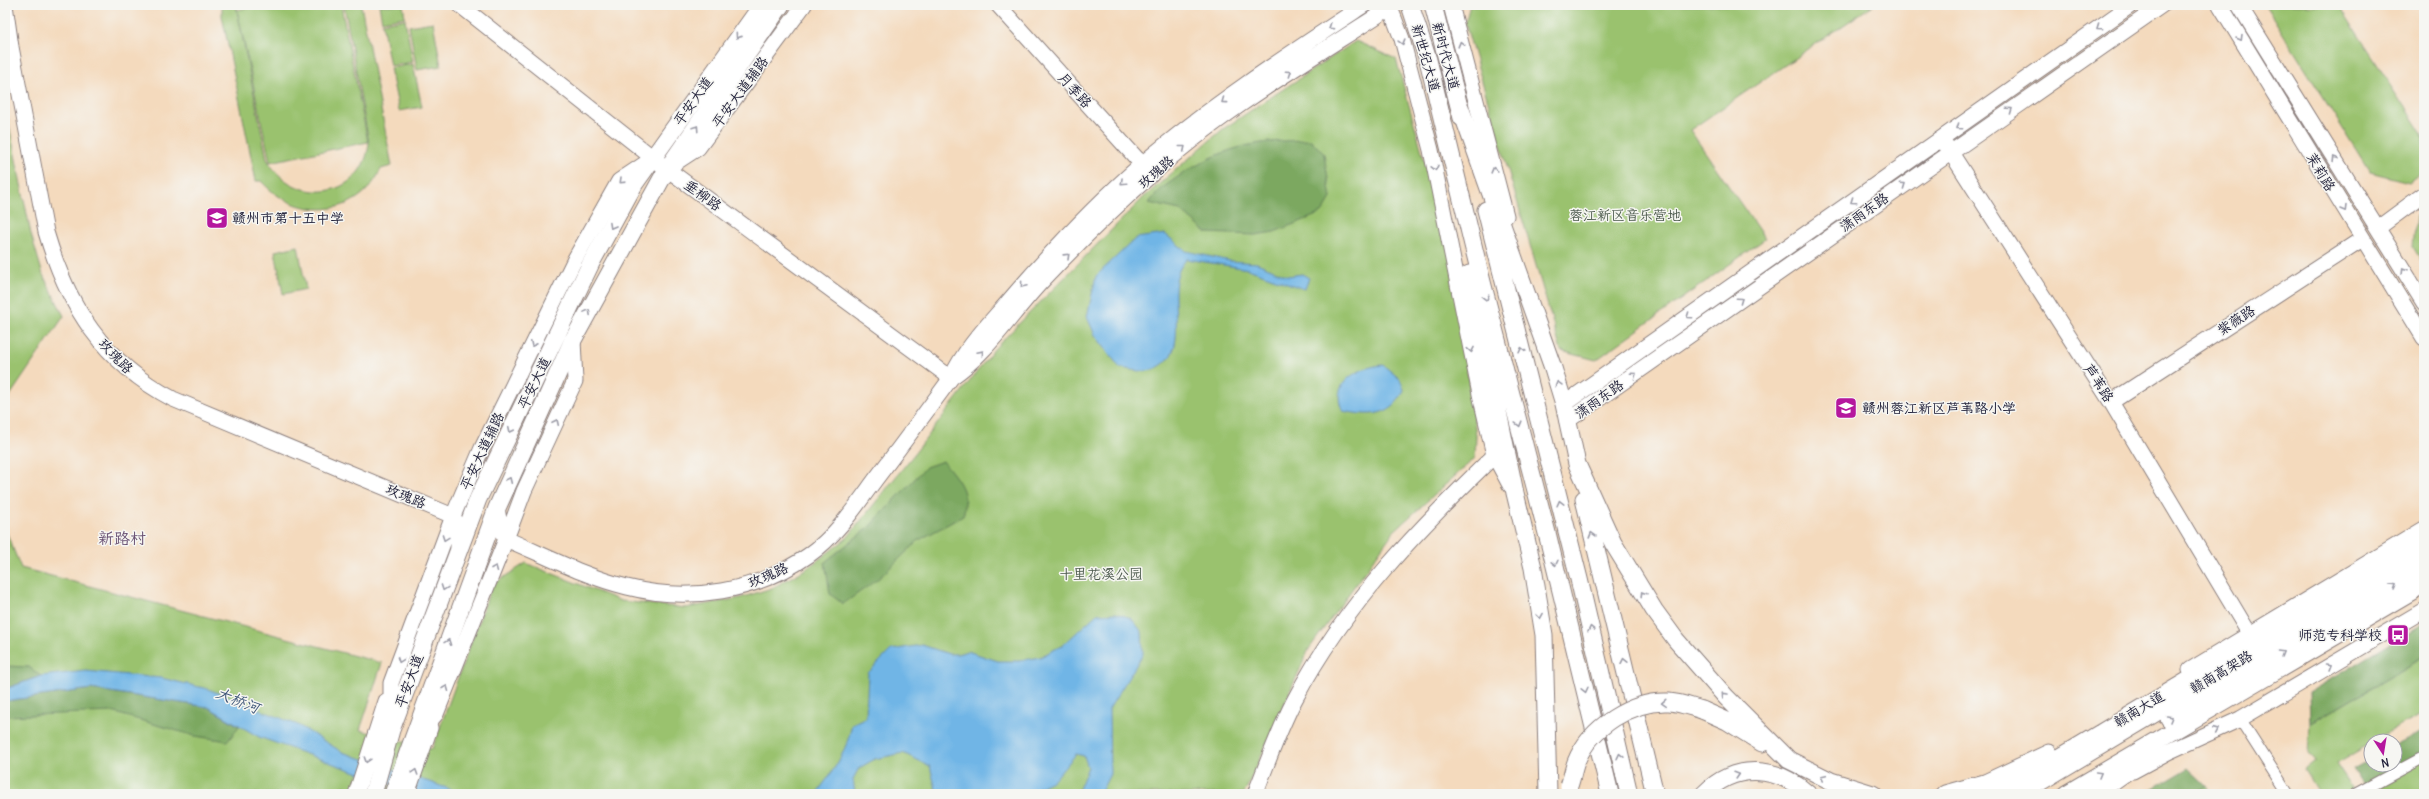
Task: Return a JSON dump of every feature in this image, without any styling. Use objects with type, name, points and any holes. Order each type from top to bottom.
[{"type":"highway","name":"赣南高架路","points":[[2018,794],[2424,551]]},
{"type":"highway","name":"赣南高架路","points":[[2039,794],[2424,568]]},
{"type":"main road","name":"平安大道","points":[[393,794],[416,747],[478,556],[497,508],[573,340],[667,169],[762,5]]},
{"type":"main road","name":"平安大道","points":[[373,794],[385,728],[478,499],[591,262],[635,183],[756,17],[781,5]]},
{"type":"main road","name":"新世纪大道","points":[[1410,5],[1428,60],[1440,111]]},
{"type":"main road","name":"新时代大道","points":[[1433,5],[1460,107]]},
{"type":"main road","points":[[1460,107],[1564,404],[1576,464],[1655,794]]},
{"type":"main road","points":[[1460,107],[1575,564],[1629,794]]},
{"type":"main road","points":[[1440,111],[1447,161],[1499,451],[1515,493],[1533,568],[1544,635],[1548,794]]},
{"type":"main road","points":[[1440,111],[1482,282],[1548,537],[1610,794]]},
{"type":"main road","points":[[1576,464],[1613,543],[1654,610],[1676,640],[1726,697],[1789,760]]},
{"type":"main road","points":[[1515,493],[1548,537]]},
{"type":"main road","name":"赣南大道","points":[[1999,794],[2424,539]]},
{"type":"main road","points":[[2066,794],[2424,584]]},
{"type":"main road","points":[[2100,792],[2231,697]]},
{"type":"main road","points":[[1569,790],[1576,761],[1588,741],[1607,723],[1626,711],[1646,705],[1668,702],[1702,710],[1727,721],[1789,760],[1831,781],[1873,794]]},
{"type":"main road","points":[[1539,794],[1545,720]]},
{"type":"main road","points":[[1945,794],[1984,783],[2117,723]]},
{"type":"main road","points":[[1704,794],[1727,778],[1745,772],[1763,771],[1780,775],[1797,784],[1808,794]]},
{"type":"street","name":"玫瑰路","points":[[5,5],[11,47],[46,232],[55,261],[67,290],[84,320],[102,342],[122,364],[145,384],[173,399],[453,516]]},
{"type":"street","name":"垂柳路","points":[[460,5],[667,169],[951,378]]},
{"type":"street","name":"平安大道辅路","points":[[667,169],[698,148],[803,5]]},
{"type":"street","points":[[756,17],[803,5]]},
{"type":"street","name":"月季路","points":[[998,5],[1147,169]]},
{"type":"street","name":"玫瑰路","points":[[506,539],[592,576],[628,587],[668,594],[698,595],[729,590],[754,583],[810,554],[842,524],[951,378],[970,365],[1042,280],[1189,127],[1272,66],[1364,5]]},
{"type":"street","points":[[1451,5],[1525,289]]},
{"type":"street","name":"潇雨东路","points":[[1564,404],[2131,5]]},
{"type":"street","name":"潇雨东路","points":[[1567,421],[2162,5]]},
{"type":"street","name":"茉莉路","points":[[2220,5],[2424,338]]},
{"type":"street","name":"茉莉路","points":[[2239,5],[2424,303]]},
{"type":"street","name":"玫瑰路","points":[[1147,169],[1391,6]]},
{"type":"street","points":[[1256,794],[1295,699],[1344,618],[1415,533],[1499,451],[1480,394],[1431,150],[1402,39],[1391,6]]},
{"type":"street","name":"芦苇路","points":[[1942,138],[2111,402],[2249,633]]},
{"type":"street","name":"平安大道辅路","points":[[385,728],[391,683],[453,516],[482,448],[551,308],[619,180],[653,158]]},
{"type":"street","points":[[2378,228],[2424,194]]},
{"type":"street","name":"紫薇路","points":[[2111,402],[2362,239]]},
{"type":"street","points":[[551,308],[553,342]]},
{"type":"street","points":[[416,747],[436,714],[524,491],[575,381],[573,340]]},
{"type":"street","points":[[458,549],[459,527],[453,516],[469,508],[478,499]]},
{"type":"street","points":[[497,508],[501,531],[506,539]]},
{"type":"street","points":[[1986,794],[2249,633],[2424,529]]},
{"type":"street","points":[[478,556],[487,547],[506,539]]},
{"type":"street","points":[[2100,792],[2150,762],[2240,720],[2424,610]]},
{"type":"street","points":[[2240,720],[2288,794]]},
{"type":"street","name":"平安大道","points":[[356,794],[385,728]]},
{"type":"street","name":"平安大道","points":[[407,794],[416,747]]},
{"type":"street","points":[[2356,794],[2424,757]]},
{"type":"green space","points":[[222,5],[237,5],[267,159],[279,174],[293,185],[309,190],[326,191],[341,186],[354,177],[364,162],[369,143],[344,5],[361,5],[392,166],[381,169],[371,186],[357,198],[342,205],[326,209],[308,208],[291,203],[275,194],[261,181],[256,181],[222,16]]},
{"type":"green space","points":[[258,5],[341,5],[368,142],[270,162],[237,10]]},
{"type":"green space","points":[[379,5],[403,5],[405,17],[382,21]]},
{"type":"green space","name":"蓉江新区音乐营地","points":[[1470,5],[1873,5],[1690,130],[1765,239],[1596,360],[1561,351],[1465,23]]},
{"type":"green space","points":[[2265,5],[2339,5],[2424,137],[2424,172],[2409,182],[2370,172]]},
{"type":"green space","points":[[405,19],[413,62],[390,66],[382,23]]},
{"type":"green space","points":[[433,22],[441,66],[417,70],[409,26]]},
{"type":"green space","name":"十里花溪公园","points":[[1356,41],[1396,59],[1450,251],[1476,435],[1475,458],[1394,531],[1309,649],[1244,794],[364,794],[343,786],[340,794],[5,794],[5,529],[21,568],[382,663],[360,730],[432,749],[492,585],[526,563],[621,601],[686,608],[740,598],[772,588],[806,569],[847,538],[915,453],[995,348],[1143,198],[1223,129]]},
{"type":"green space","points":[[413,64],[422,107],[399,111],[390,68]]},
{"type":"green space","points":[[5,105],[31,234],[43,275],[64,316],[5,403]]},
{"type":"green space","points":[[1311,140],[1324,154],[1331,198],[1322,213],[1274,232],[1255,235],[1207,233],[1180,210],[1149,203],[1169,183],[1184,173],[1200,163],[1230,150],[1260,143]]},
{"type":"green space","points":[[2424,209],[2424,265],[2413,247],[2416,215]]},
{"type":"green space","points":[[298,246],[306,289],[283,294],[275,251]]},
{"type":"green space","points":[[943,461],[958,480],[964,493],[965,507],[963,516],[919,540],[878,579],[843,604],[830,594],[825,562],[869,527],[926,467]]},
{"type":"green space","points":[[2424,623],[2424,657],[2310,724],[2309,693]]},
{"type":"green space","points":[[2424,657],[2424,714],[2387,733],[2363,733],[2363,748],[2336,764],[2356,794],[2320,794],[2305,770],[2315,762],[2308,754],[2310,724]]},
{"type":"green space","points":[[5,666],[29,667],[41,676],[5,689]]},
{"type":"green space","points":[[91,689],[208,707],[239,726],[228,741],[195,736],[112,712],[5,716],[5,701]]},
{"type":"green space","points":[[2424,730],[2424,757],[2403,769],[2403,741]]},
{"type":"green space","points":[[2424,757],[2424,794],[2356,794],[2395,773],[2403,773],[2403,768]]},
{"type":"green space","points":[[2363,763],[2363,773],[2395,773],[2366,789],[2353,769]]},
{"type":"green space","points":[[2188,768],[2207,786],[2194,794],[2144,794]]},
{"type":"green space","points":[[2207,786],[2211,794],[2194,794]]},
{"type":"water","points":[[1165,234],[1186,251],[1230,261],[1257,263],[1288,276],[1302,274],[1309,278],[1305,289],[1248,269],[1187,259],[1179,271],[1175,286],[1176,335],[1173,350],[1166,362],[1147,371],[1120,368],[1095,335],[1087,317],[1096,276],[1136,238]]},
{"type":"water","points":[[1383,365],[1400,379],[1404,390],[1393,406],[1378,413],[1370,414],[1343,411],[1339,401],[1340,392],[1348,378],[1365,369]]},
{"type":"water","points":[[1116,613],[1131,618],[1142,632],[1143,654],[1109,709],[1110,774],[1100,794],[1077,794],[1088,767],[1084,756],[1076,754],[1054,780],[1026,794],[937,794],[930,766],[903,753],[875,759],[859,768],[853,779],[855,794],[816,794],[843,753],[852,724],[866,717],[868,673],[891,650],[922,645],[949,654],[958,654],[967,651],[998,661],[1019,661],[1040,657],[1063,645],[1097,614]]},
{"type":"water","points":[[86,671],[161,678],[208,689],[298,725],[342,752],[464,794],[417,794],[259,737],[208,707],[91,689],[5,701],[5,689],[41,676]]},
{"type":"place","name":"赣州市第十五中学","points":[[217,218]]},
{"type":"place","name":"赣州蓉江新区芦苇路小学","points":[[1846,408]]},
{"type":"place","name":"师范专科学校","points":[[2398,635]]},
{"type":"district","name":"新路村","points":[[122,538]]},
{"type":"water label","name":"大桥河","points":[[238,700]]}]
